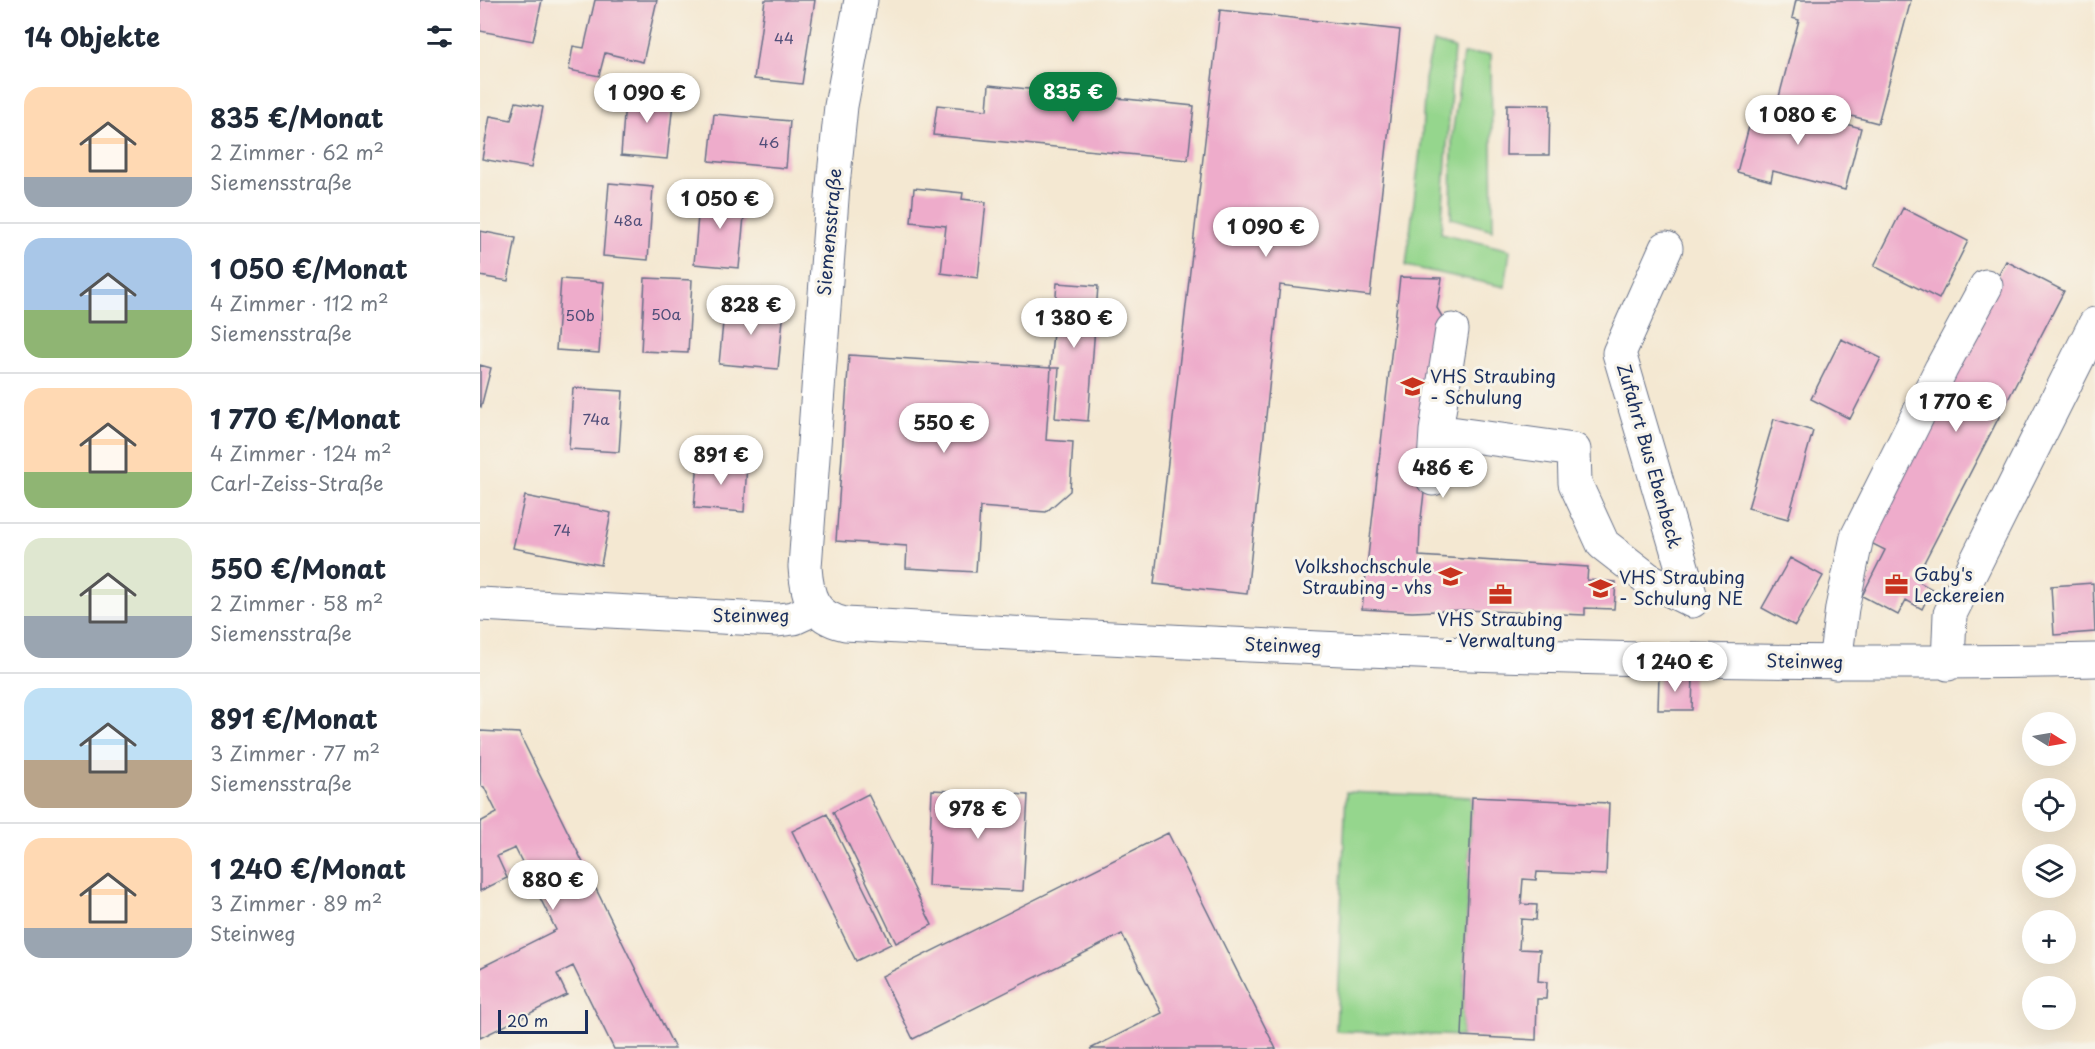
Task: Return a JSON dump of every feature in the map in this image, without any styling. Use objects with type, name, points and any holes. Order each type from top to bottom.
[{"type":"street","name":"Siemensstraße","points":[[816,608],[806,587],[805,567],[824,290],[842,106],[861,0]]},
{"type":"street","name":"Zufahrt Bus Ebenbeck","points":[[1436,431],[1574,450],[1575,483],[1603,544],[1648,579],[1692,601],[1619,353],[1666,248]]},
{"type":"street","points":[[1835,663],[1842,608],[1857,537],[1941,369],[1986,286]]},
{"type":"street","points":[[1948,663],[1950,614],[2095,324]]},
{"type":"street","points":[[1433,479],[1436,431],[1452,330]]},
{"type":"street","name":"Steinweg","points":[[480,604],[778,620],[794,618],[816,608],[824,617],[845,624],[1304,648],[1835,663],[2095,660]]},
{"type":"green space","points":[[1433,42],[1454,48],[1441,233],[1510,250],[1505,287],[1406,266],[1422,135],[1425,79]]},
{"type":"green space","points":[[1463,54],[1491,54],[1493,230],[1451,218],[1452,137]]},
{"type":"green space","points":[[1346,792],[1472,797],[1462,1036],[1336,1031]]},
{"type":"building","points":[[480,0],[542,0],[533,41],[480,31]]},
{"type":"building","points":[[595,0],[657,0],[643,62],[605,53],[599,76],[569,70],[573,46],[584,48]]},
{"type":"building","points":[[765,0],[815,0],[802,84],[754,79]]},
{"type":"building","points":[[1796,0],[1911,0],[1878,123],[1779,97],[1799,20],[1792,18]]},
{"type":"building","points":[[1220,10],[1400,30],[1370,296],[1280,285],[1247,594],[1154,584]]},
{"type":"building","points":[[989,85],[1194,106],[1188,160],[933,135],[937,105],[987,110]]},
{"type":"building","points":[[626,88],[674,93],[667,159],[621,155]]},
{"type":"building","points":[[1756,100],[1861,128],[1845,190],[1773,171],[1771,181],[1737,172]]},
{"type":"building","points":[[516,102],[543,107],[531,168],[482,159],[490,116],[511,120]]},
{"type":"building","points":[[1507,104],[1550,105],[1549,155],[1506,155]]},
{"type":"building","points":[[714,114],[790,121],[786,168],[709,161]]},
{"type":"building","points":[[609,183],[653,187],[648,260],[603,256]]},
{"type":"building","points":[[914,188],[963,193],[962,199],[986,202],[978,278],[941,273],[946,226],[911,222]]},
{"type":"building","points":[[700,192],[746,196],[739,268],[694,264]]},
{"type":"building","points":[[1903,208],[1968,241],[1939,299],[1874,266]]},
{"type":"building","points":[[480,231],[516,238],[508,281],[480,276]]},
{"type":"building","points":[[2006,261],[2064,291],[1915,580],[1932,589],[1922,609],[1906,600],[1898,615],[1862,596],[1885,550],[1863,539]]},
{"type":"building","name":"VHS Straubing - Schulung","points":[[1400,277],[1442,278],[1437,308],[1444,320],[1420,527],[1419,556],[1588,567],[1587,580],[1616,582],[1614,609],[1585,608],[1585,615],[1362,609]]},
{"type":"building","points":[[645,278],[692,280],[688,353],[641,351]]},
{"type":"building","points":[[561,279],[604,282],[599,353],[556,350]]},
{"type":"building","points":[[1057,283],[1098,286],[1088,421],[1055,418],[1059,368],[1050,368]]},
{"type":"building","points":[[725,302],[784,309],[778,369],[719,364]]},
{"type":"building","points":[[1841,339],[1881,358],[1850,419],[1811,399]]},
{"type":"building","points":[[849,355],[1051,368],[1046,440],[1073,442],[1070,491],[1046,512],[980,507],[976,572],[906,568],[907,546],[836,541]]},
{"type":"building","points":[[480,365],[491,368],[481,407],[480,406]]},
{"type":"building","points":[[573,388],[623,391],[619,452],[569,449]]},
{"type":"building","points":[[1774,419],[1813,431],[1788,519],[1748,508]]},
{"type":"building","points":[[698,461],[747,464],[744,512],[694,508]]},
{"type":"building","points":[[525,496],[611,513],[601,565],[513,548]]},
{"type":"building","points":[[1790,558],[1823,576],[1795,626],[1762,608]]},
{"type":"building","points":[[2093,583],[2095,632],[2054,635],[2051,586]]},
{"type":"building","points":[[1659,675],[1693,676],[1692,710],[1658,710]]},
{"type":"building","points":[[480,731],[519,733],[675,1049],[614,1049],[573,966],[557,974],[567,995],[480,1038],[480,968],[556,930],[515,848],[497,856],[507,878],[480,891],[480,822],[497,813],[484,787],[480,786]]},
{"type":"building","points":[[932,790],[1028,795],[1023,891],[928,886]]},
{"type":"building","points":[[868,794],[932,925],[896,943],[833,812]]},
{"type":"building","points":[[1472,797],[1609,803],[1606,875],[1537,872],[1536,880],[1523,879],[1521,904],[1537,905],[1536,920],[1521,919],[1519,949],[1540,950],[1538,981],[1547,982],[1546,999],[1537,999],[1536,1040],[1462,1036]]},
{"type":"building","points":[[827,814],[891,944],[856,961],[792,831]]},
{"type":"building","points":[[1168,833],[1276,1049],[1090,1049],[1162,1013],[1122,934],[913,1039],[882,976]]},
{"type":"place","name":"VHS Straubing - Schulung","points":[[1412,387]]},
{"type":"place","name":"Volkshochschule Straubing - vhs","points":[[1450,577]]},
{"type":"place","name":"Gaby's Leckereien","points":[[1896,585]]},
{"type":"place","name":"VHS Straubing - Schulung NE","points":[[1601,588]]},
{"type":"place","name":"VHS Straubing - Verwaltung","points":[[1500,594]]}]
